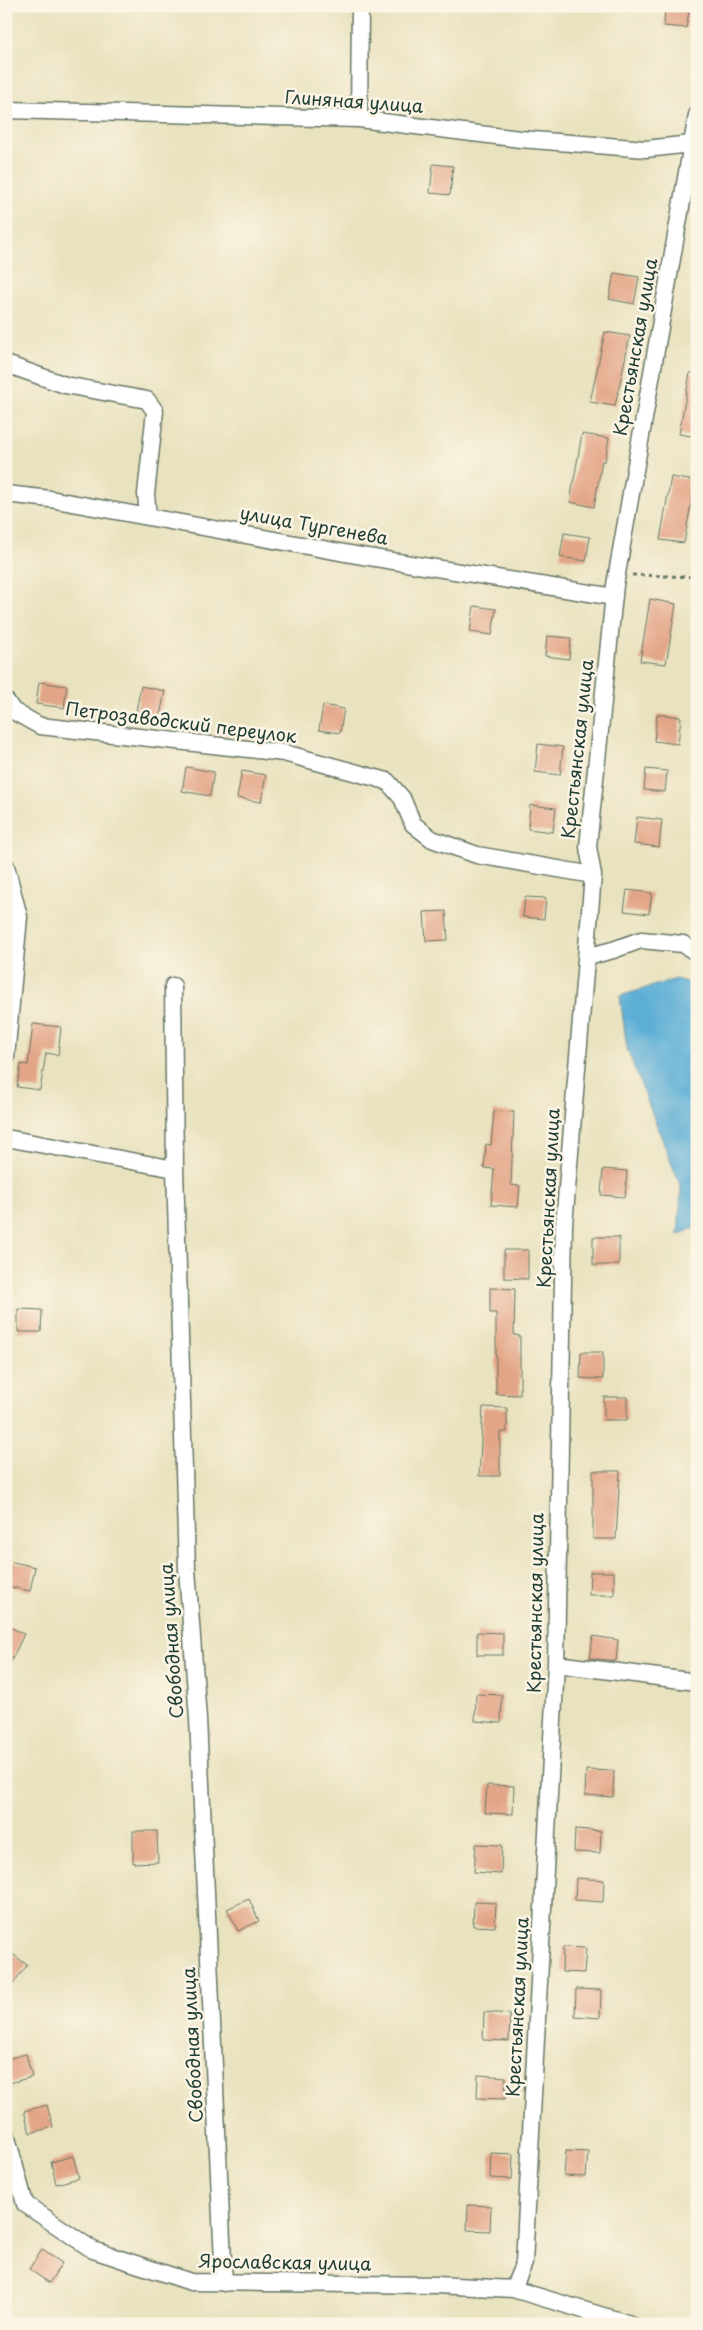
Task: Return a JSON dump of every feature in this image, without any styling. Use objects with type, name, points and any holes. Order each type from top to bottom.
[{"type":"street","points":[[359,119],[360,6]]},
{"type":"street","name":"Глиняная улица","points":[[6,110],[359,119],[530,140],[646,148],[694,146]]},
{"type":"street","name":"Крестьянская улица","points":[[513,2289],[524,2263],[556,1664],[564,1225],[593,875],[588,847],[617,575],[694,146],[697,115]]},
{"type":"street","points":[[6,364],[65,385],[147,400],[155,411],[146,494],[148,516]]},
{"type":"street","name":"улица Тургенева","points":[[6,494],[148,516],[356,555],[614,597]]},
{"type":"street","name":"Петрозаводский переулок","points":[[6,701],[13,711],[40,726],[284,753],[386,781],[402,798],[413,824],[432,838],[477,855],[593,875]]},
{"type":"street","points":[[6,866],[19,917],[6,1057]]},
{"type":"street","points":[[586,957],[641,940],[683,944],[697,953]]},
{"type":"street","name":"Свободная улица","points":[[173,986],[175,1169],[187,1569],[198,1719],[224,2283]]},
{"type":"street","points":[[6,1138],[175,1169]]},
{"type":"street","points":[[556,1664],[697,1682]]},
{"type":"street","name":"Ярославская улица","points":[[6,2134],[25,2204],[93,2250],[192,2282],[437,2285],[513,2289],[630,2324]]},
{"type":"path","points":[[617,575],[697,577]]},
{"type":"water","points":[[676,979],[697,985],[697,1227],[678,1235],[681,1188],[627,1049],[620,996]]},
{"type":"building","points":[[665,6],[690,6],[686,28],[664,26]]},
{"type":"building","points":[[433,164],[453,166],[450,195],[430,193]]},
{"type":"building","points":[[614,273],[639,277],[634,304],[609,299]]},
{"type":"building","points":[[605,332],[630,336],[615,406],[590,402]]},
{"type":"building","points":[[690,373],[697,373],[697,437],[679,434]]},
{"type":"building","points":[[582,434],[609,438],[605,461],[602,461],[594,507],[570,502]]},
{"type":"building","points":[[671,477],[695,481],[684,543],[660,540]]},
{"type":"building","points":[[564,533],[590,537],[586,561],[560,557]]},
{"type":"building","points":[[650,599],[676,604],[666,664],[640,661]]},
{"type":"building","points":[[474,606],[496,609],[492,635],[470,632]]},
{"type":"building","points":[[547,636],[571,638],[569,659],[545,656]]},
{"type":"building","points":[[39,682],[67,686],[64,708],[36,704]]},
{"type":"building","points":[[141,686],[165,691],[160,716],[136,711]]},
{"type":"building","points":[[323,705],[344,709],[340,733],[319,730]]},
{"type":"building","points":[[657,714],[681,717],[678,744],[654,741]]},
{"type":"building","points":[[538,744],[563,747],[560,775],[535,772]]},
{"type":"building","points":[[186,767],[214,772],[210,796],[182,791]]},
{"type":"building","points":[[646,769],[667,771],[665,792],[644,790]]},
{"type":"building","points":[[242,771],[266,775],[261,802],[237,798]]},
{"type":"building","points":[[530,805],[556,808],[553,832],[528,829]]},
{"type":"building","points":[[637,817],[662,820],[659,847],[634,844]]},
{"type":"building","points":[[627,890],[652,893],[649,914],[624,911]]},
{"type":"building","points":[[525,897],[546,898],[544,919],[523,917]]},
{"type":"building","points":[[446,911],[448,940],[426,941],[424,912]]},
{"type":"building","points":[[33,1024],[61,1027],[58,1055],[46,1053],[40,1090],[17,1087],[21,1064],[28,1065]]},
{"type":"building","points":[[494,1111],[514,1112],[511,1185],[520,1186],[518,1207],[491,1205],[494,1169],[484,1168],[486,1144],[491,1145]]},
{"type":"building","points":[[603,1169],[627,1171],[625,1197],[601,1195]]},
{"type":"building","points":[[593,1237],[619,1237],[619,1265],[593,1265]]},
{"type":"building","points":[[504,1250],[528,1250],[528,1279],[504,1278]]},
{"type":"building","points":[[490,1288],[515,1289],[514,1335],[520,1336],[520,1395],[496,1394],[496,1313],[490,1313]]},
{"type":"building","points":[[18,1309],[42,1310],[41,1332],[18,1332]]},
{"type":"building","points":[[581,1352],[603,1352],[603,1379],[580,1378]]},
{"type":"building","points":[[604,1397],[627,1397],[627,1420],[604,1420]]},
{"type":"building","points":[[483,1407],[507,1408],[507,1432],[500,1432],[500,1476],[479,1476]]},
{"type":"building","points":[[593,1471],[620,1471],[616,1539],[593,1539]]},
{"type":"building","points":[[9,1561],[35,1567],[30,1591],[6,1586]]},
{"type":"building","points":[[590,1572],[614,1572],[614,1595],[589,1595]]},
{"type":"building","points":[[6,1625],[24,1634],[6,1672]]},
{"type":"building","points":[[477,1632],[503,1633],[503,1655],[477,1655]]},
{"type":"building","points":[[593,1636],[618,1640],[616,1661],[590,1658]]},
{"type":"building","points":[[476,1694],[502,1695],[501,1723],[475,1721]]},
{"type":"building","points":[[586,1770],[614,1771],[613,1797],[585,1795]]},
{"type":"building","points":[[487,1785],[514,1786],[513,1814],[485,1813]]},
{"type":"building","points":[[575,1829],[601,1831],[600,1853],[574,1852]]},
{"type":"building","points":[[133,1831],[157,1831],[158,1862],[133,1863]]},
{"type":"building","points":[[476,1844],[502,1845],[501,1874],[474,1872]]},
{"type":"building","points":[[576,1878],[604,1880],[603,1902],[575,1900]]},
{"type":"building","points":[[249,1899],[259,1921],[238,1931],[227,1909]]},
{"type":"building","points":[[474,1902],[496,1903],[495,1927],[473,1926]]},
{"type":"building","points":[[563,1947],[586,1948],[584,1973],[562,1972]]},
{"type":"building","points":[[6,1949],[27,1965],[6,1993]]},
{"type":"building","points":[[576,1989],[601,1990],[600,2018],[575,2016]]},
{"type":"building","points":[[484,2012],[510,2014],[509,2041],[483,2040]]},
{"type":"building","points":[[26,2054],[32,2077],[6,2084],[6,2059]]},
{"type":"building","points":[[478,2075],[506,2077],[505,2099],[477,2098]]},
{"type":"building","points":[[47,2105],[53,2127],[30,2133],[24,2111]]},
{"type":"building","points":[[566,2151],[588,2152],[586,2177],[564,2176]]},
{"type":"building","points":[[491,2153],[513,2154],[512,2179],[490,2178]]},
{"type":"building","points":[[73,2156],[79,2178],[56,2184],[51,2162]]},
{"type":"building","points":[[468,2205],[491,2206],[490,2231],[467,2230]]},
{"type":"building","points":[[42,2250],[62,2263],[49,2283],[29,2269]]}]
